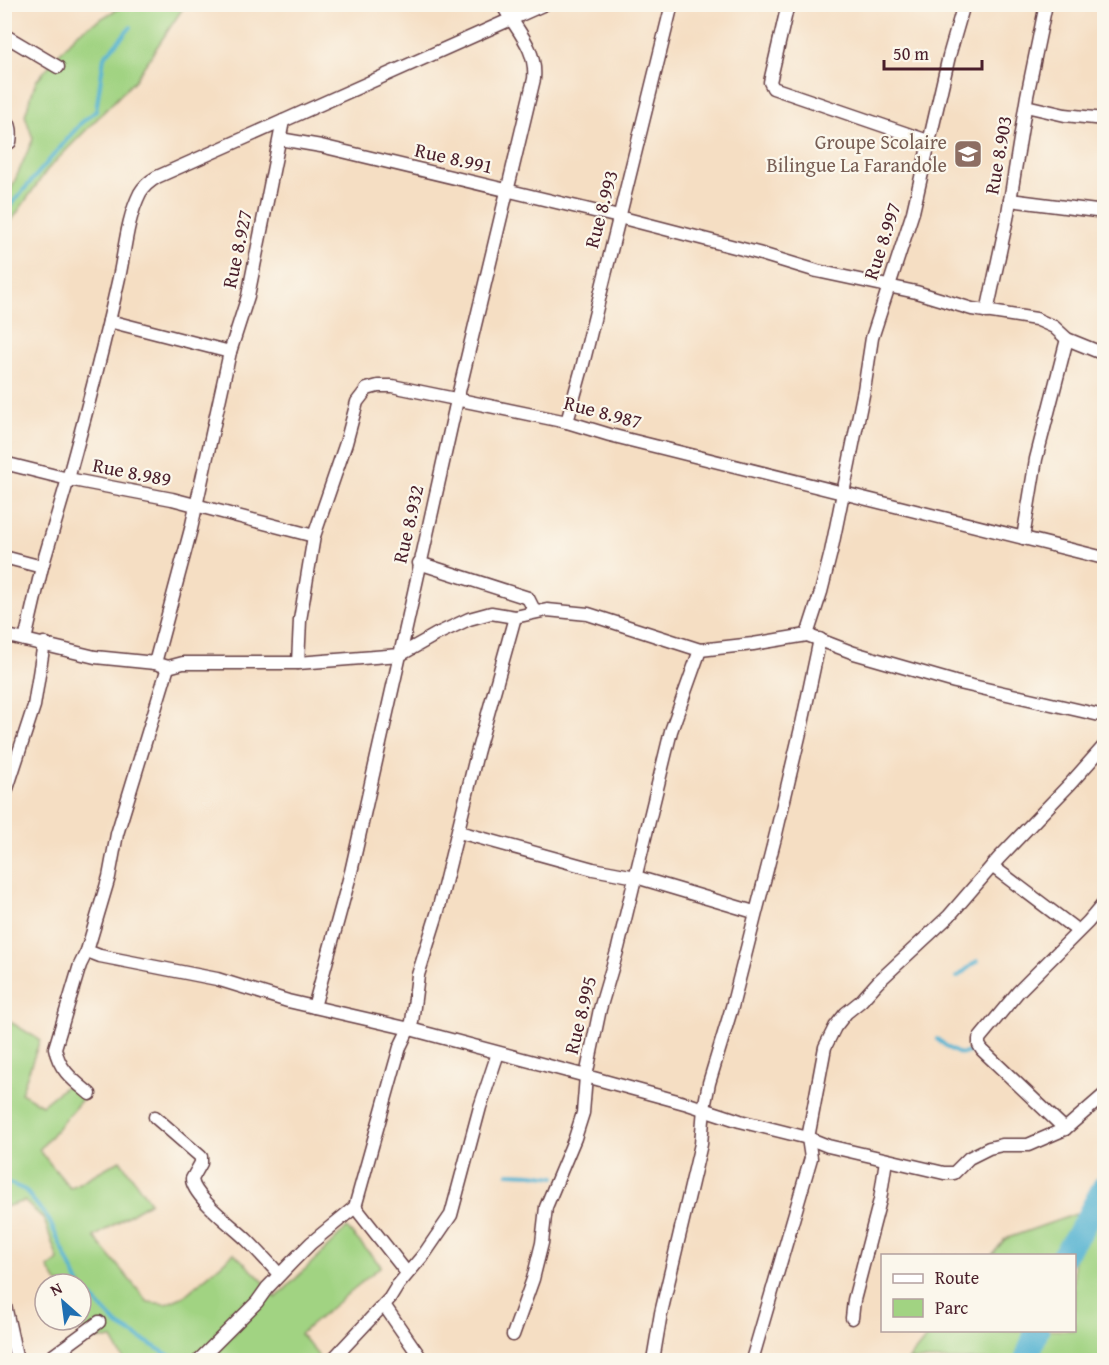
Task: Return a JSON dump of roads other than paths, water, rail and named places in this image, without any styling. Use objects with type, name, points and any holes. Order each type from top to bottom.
[{"type":"street","name":"Rue 8.932","points":[[400,655],[419,563],[534,79],[535,67],[526,40],[510,20],[502,4]]},
{"type":"street","points":[[4,463],[68,479],[109,321],[130,221],[140,193],[145,186],[156,177],[545,4]]},
{"type":"street","name":"Rue 8.993","points":[[567,422],[672,4]]},
{"type":"street","points":[[788,4],[770,82],[773,88],[931,142]]},
{"type":"street","name":"Rue 8.997","points":[[807,635],[821,592],[864,390],[872,338],[913,212],[963,4]]},
{"type":"street","name":"Rue 8.903","points":[[987,312],[1046,4]]},
{"type":"street","points":[[4,35],[58,67]]},
{"type":"street","points":[[1026,106],[1065,115],[1104,119]]},
{"type":"street","points":[[4,118],[8,121],[11,133],[10,142]]},
{"type":"street","name":"Rue 8.927","points":[[155,663],[197,506],[230,352],[248,296],[283,121]]},
{"type":"street","name":"Rue 8.991","points":[[280,139],[321,146],[619,217],[758,253],[817,272],[889,286],[987,312],[1036,320],[1054,327],[1067,339],[1104,354]]},
{"type":"street","points":[[1010,200],[1104,212]]},
{"type":"street","points":[[109,321],[230,352]]},
{"type":"street","points":[[1023,538],[1036,459],[1067,339]]},
{"type":"street","name":"Rue 8.987","points":[[297,663],[300,620],[314,536],[346,444],[357,402],[368,389],[378,386],[392,386],[567,422],[610,435],[843,491],[1104,558]]},
{"type":"street","name":"Rue 8.989","points":[[24,640],[42,567],[68,479],[172,499],[314,536]]},
{"type":"street","points":[[4,557],[42,567]]},
{"type":"street","points":[[419,563],[528,598],[535,612]]},
{"type":"street","points":[[4,635],[95,657],[155,663],[168,667],[183,663],[297,663],[400,655],[469,619],[491,613],[515,616],[547,610],[588,614],[700,650],[807,635],[854,653],[955,682],[1104,717]]},
{"type":"street","points":[[200,1360],[257,1302],[279,1274],[311,1243],[355,1207],[397,1058],[410,1029],[418,975],[438,911],[477,753],[515,616]]},
{"type":"street","points":[[653,1360],[661,1313],[701,1144],[704,1108],[711,1072],[732,1007],[802,724],[820,639]]},
{"type":"street","points":[[4,798],[34,706],[44,643]]},
{"type":"street","name":"Rue 8.995","points":[[87,951],[100,956],[217,979],[288,1001],[410,1029],[586,1076],[600,1010],[636,877],[671,731],[700,650]]},
{"type":"street","points":[[314,1007],[351,872],[400,655]]},
{"type":"street","points":[[90,1094],[64,1072],[57,1060],[55,1048],[109,877],[117,834],[168,667]]},
{"type":"street","points":[[752,1360],[811,1158],[808,1138],[825,1047],[834,1027],[878,982],[949,916],[992,866],[1104,746]]},
{"type":"street","points":[[459,832],[593,869],[636,877],[754,912]]},
{"type":"street","points":[[992,866],[1078,931]]},
{"type":"street","points":[[1065,1129],[982,1050],[979,1039],[1018,992],[1104,903]]},
{"type":"street","points":[[332,1360],[384,1305],[451,1215],[480,1107],[498,1053]]},
{"type":"street","points":[[513,1335],[533,1279],[542,1243],[546,1207],[583,1113],[586,1076],[704,1108],[740,1121],[808,1138],[828,1146],[944,1173],[954,1173],[969,1158],[989,1148],[1002,1145],[1028,1145],[1065,1129],[1104,1095]]},
{"type":"street","points":[[155,1117],[201,1157],[201,1163],[192,1179],[195,1189],[227,1225],[246,1239],[279,1274]]},
{"type":"street","points":[[852,1318],[854,1300],[880,1200],[886,1160]]},
{"type":"street","points":[[355,1207],[407,1273]]},
{"type":"street","points":[[4,1301],[17,1360]]},
{"type":"street","points":[[384,1305],[422,1360]]},
{"type":"street","points":[[47,1360],[99,1322]]},
{"type":"waterway","points":[[4,213],[81,123],[96,111],[104,57],[131,27]]},
{"type":"waterway","points":[[957,977],[977,961]]},
{"type":"waterway","points":[[937,1039],[959,1053],[974,1050]]},
{"type":"waterway","points":[[508,1173],[555,1177]]},
{"type":"waterway","points":[[4,1181],[25,1190],[49,1220],[73,1272]]},
{"type":"waterway","points":[[1064,1254],[1082,1228],[1104,1187]]},
{"type":"waterway","points":[[93,1299],[118,1325],[177,1360]]},
{"type":"waterway","points":[[1026,1360],[1036,1332]]},
{"type":"place","name":"Groupe Scolaire Bilingue La Farandole","points":[[968,154]]}]
